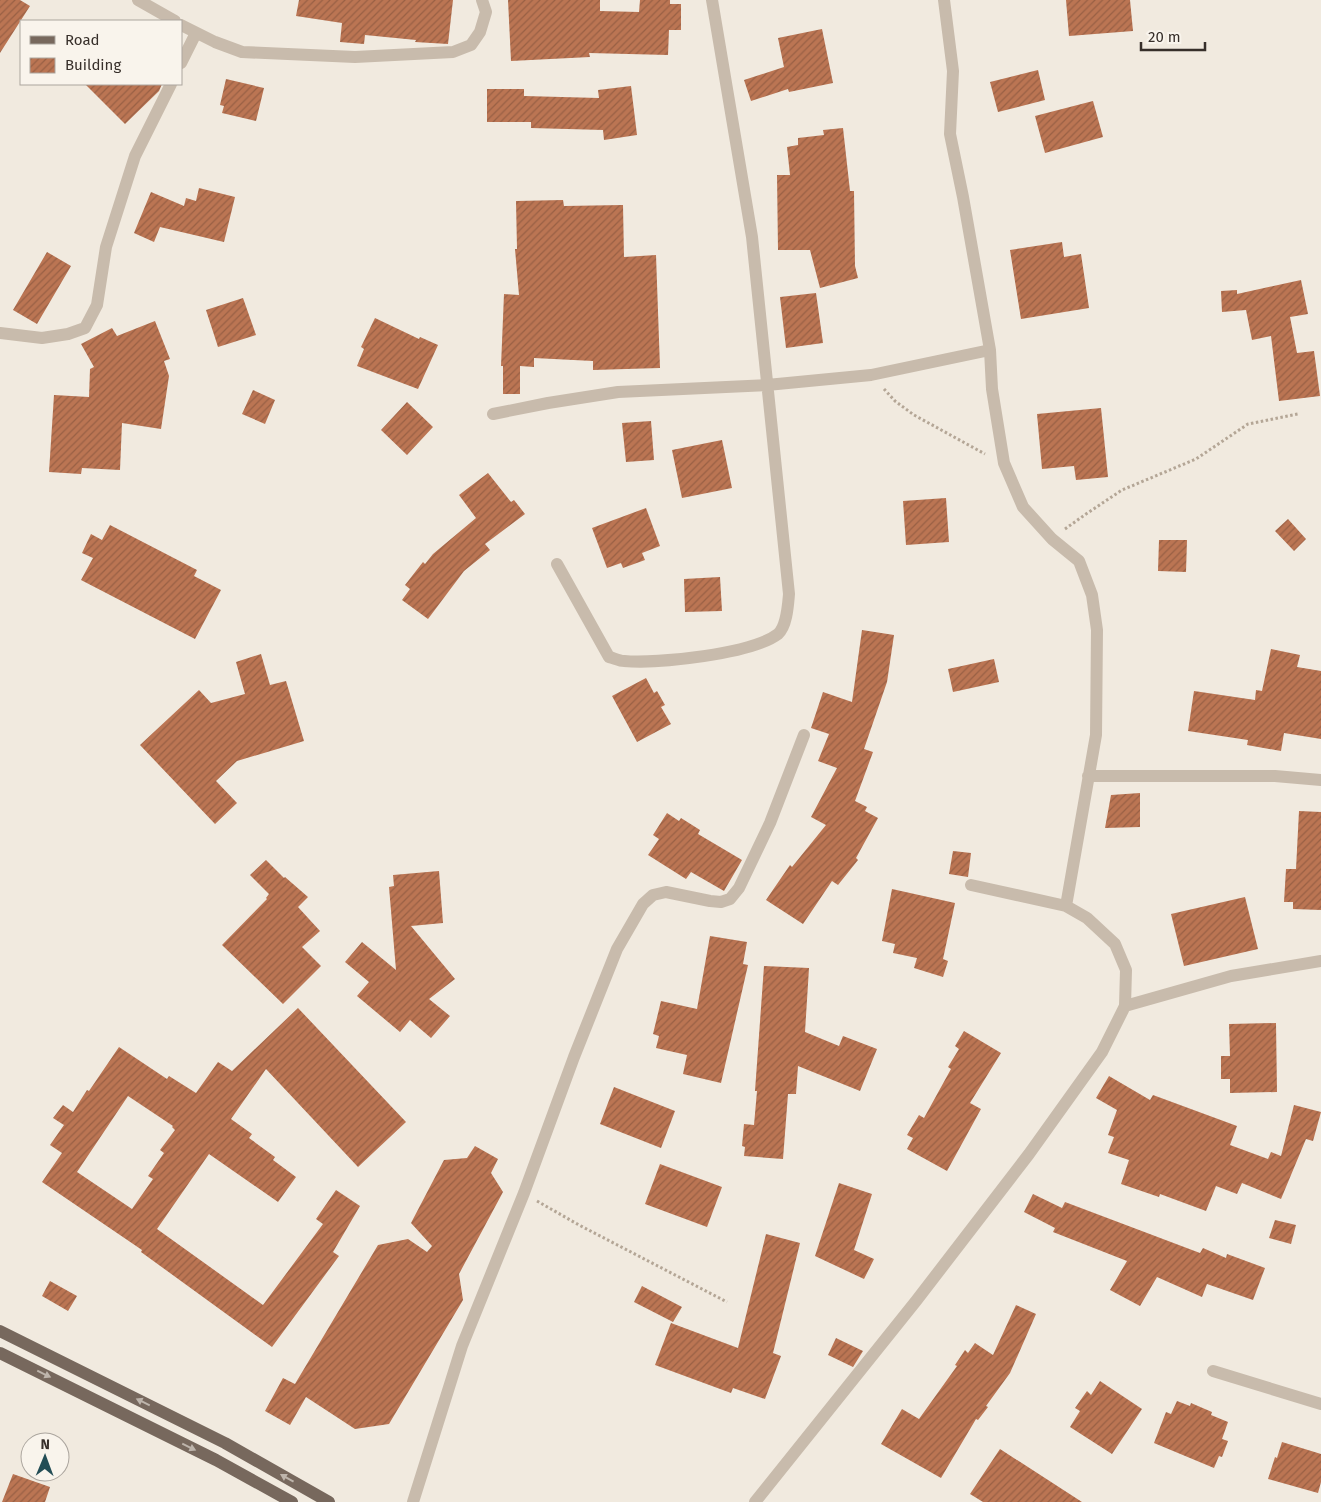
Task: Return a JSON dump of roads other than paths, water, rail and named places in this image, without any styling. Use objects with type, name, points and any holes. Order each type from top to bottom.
[{"type":"main road","points":[[0,1331],[225,1443],[329,1502]]},
{"type":"main road","points":[[0,1352],[216,1460],[292,1502]]},
{"type":"street","points":[[138,0],[173,20]]},
{"type":"street","points":[[182,26],[215,42],[242,52],[355,57],[453,52],[471,45],[480,32],[486,12],[482,0]]},
{"type":"street","points":[[557,564],[609,657],[622,661],[650,662],[716,654],[759,644],[779,633],[788,613],[789,594],[752,237],[712,0]]},
{"type":"street","points":[[944,0],[952,71],[950,134],[990,350],[992,389],[1004,463],[1023,507],[1052,539],[1079,561],[1092,594],[1097,630],[1096,735],[1066,906]]},
{"type":"street","points":[[182,60],[196,33]]},
{"type":"street","points":[[0,333],[42,338],[68,334],[85,328],[97,305],[106,247],[135,156],[170,85]]},
{"type":"street","points":[[493,414],[618,392],[767,385],[871,375],[990,350]]},
{"type":"street","points":[[412,1502],[462,1346],[524,1193],[574,1057],[614,958],[643,904],[653,895],[666,892],[710,901],[721,902],[730,899],[739,888],[770,823],[804,735]]},
{"type":"street","points":[[1088,776],[1275,776],[1321,780]]},
{"type":"street","points":[[755,1502],[916,1302],[1030,1154],[1102,1052],[1125,1006],[1126,970],[1115,944],[1087,918],[1066,906],[971,885]]},
{"type":"street","points":[[1125,1006],[1231,976],[1321,961]]},
{"type":"street","points":[[1212,1371],[1321,1404]]}]
